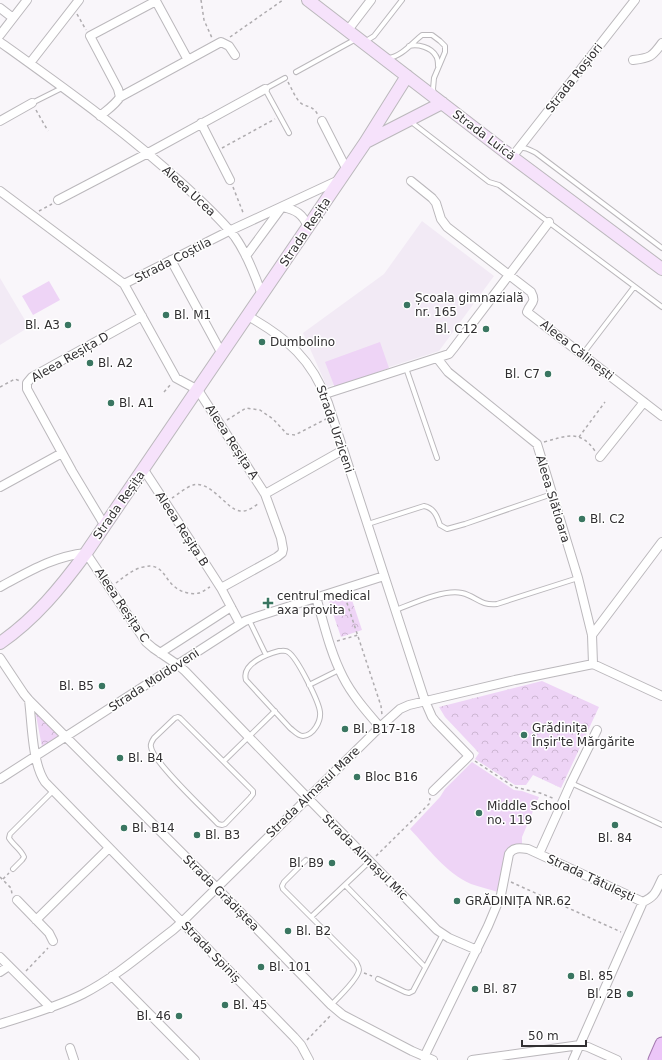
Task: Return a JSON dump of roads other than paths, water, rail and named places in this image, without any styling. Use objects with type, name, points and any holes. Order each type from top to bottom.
[{"type":"main road","points":[[655,1060],[662,1044]]},
{"type":"street","points":[[0,35],[27,0]]},
{"type":"street","points":[[120,97],[118,89],[90,36],[157,0],[188,60]]},
{"type":"street","name":"Strada Luică","points":[[308,0],[439,101],[516,152],[662,269]]},
{"type":"street","points":[[348,30],[371,0]]},
{"type":"street","name":"Strada Roșiori","points":[[516,152],[631,1]]},
{"type":"street","points":[[30,64],[74,3]]},
{"type":"street","points":[[0,8],[13,18]]},
{"type":"street","name":"Aleea Ucea","points":[[0,42],[148,153],[203,203],[240,245],[262,294]]},
{"type":"street","points":[[633,60],[644,59],[653,55],[662,43]]},
{"type":"street","points":[[100,116],[113,106],[120,97],[218,44],[229,46],[235,55]]},
{"type":"street","name":"Strada Reșița","points":[[0,643],[21,628],[38,611],[63,584],[86,553],[344,175],[407,76]]},
{"type":"street","points":[[58,200],[265,89]]},
{"type":"street","points":[[365,143],[409,120],[439,101]]},
{"type":"street","points":[[0,120],[32,103]]},
{"type":"street","points":[[322,121],[344,175]]},
{"type":"street","points":[[201,124],[230,180]]},
{"type":"street","name":"Strada Coștila","points":[[0,191],[124,284],[229,231],[283,207],[344,175]]},
{"type":"street","name":"Aleea Călinești","points":[[411,182],[436,202],[441,219],[447,227],[531,292],[534,297],[534,301],[527,312],[662,416]]},
{"type":"street","points":[[246,256],[283,207],[292,209],[299,213],[305,219],[308,227]]},
{"type":"street","points":[[325,394],[449,354],[549,222]]},
{"type":"street","points":[[172,260],[222,354]]},
{"type":"street","points":[[124,284],[176,378],[198,390]]},
{"type":"street","name":"Aleea Reșița D","points":[[105,526],[26,389],[27,383],[32,377],[142,316]]},
{"type":"street","name":"Strada Urziceni","points":[[248,316],[278,335],[294,348],[317,376],[325,394],[425,701],[432,717],[469,756],[433,791]]},
{"type":"street","name":"Aleea Slătioara","points":[[437,358],[448,372],[537,444],[578,578],[592,635],[593,664]]},
{"type":"street","name":"Aleea Reșița A","points":[[198,390],[266,496]]},
{"type":"street","points":[[600,457],[644,402]]},
{"type":"street","points":[[219,585],[277,557],[282,553],[281,538],[266,496],[343,450]]},
{"type":"street","points":[[0,487],[62,453]]},
{"type":"street","name":"Aleea Reșița B","points":[[144,470],[219,585],[240,624]]},
{"type":"street","points":[[592,635],[662,542]]},
{"type":"street","points":[[0,587],[50,561],[70,555],[86,553]]},
{"type":"street","name":"Aleea Reșița C","points":[[86,553],[146,642],[152,648],[178,665]]},
{"type":"street","name":"Strada Moldoveni","points":[[0,779],[240,624],[316,597],[384,576]]},
{"type":"street","points":[[316,597],[340,670],[348,685],[381,726]]},
{"type":"street","name":"Aleea Reșița C","points":[[160,653],[231,607]]},
{"type":"street","name":"Strada Grădiștea","points":[[0,658],[29,700],[334,1007],[343,1015],[412,1051],[433,1060]]},
{"type":"street","points":[[593,664],[662,696]]},
{"type":"street","name":"Strada Almașul Mare","points":[[0,1024],[51,1008],[84,994],[112,976],[182,922],[381,726],[403,707],[515,680],[593,664]]},
{"type":"street","name":"Strada Almașul Mic","points":[[178,665],[437,930],[477,950]]},
{"type":"street","name":"Strada Grădiștea","points":[[29,700],[36,757]]},
{"type":"street","points":[[539,854],[597,730]]},
{"type":"street","name":"Strada Spiniș","points":[[36,757],[38,768],[43,779],[53,791],[301,1045],[309,1060]]},
{"type":"street","points":[[36,920],[109,848]]},
{"type":"street","name":"Strada Tătulești","points":[[477,950],[501,894],[509,854],[514,849],[528,849],[643,902]]},
{"type":"street","name":"Strada Tătulești","points":[[573,1060],[643,902],[654,896],[662,879]]},
{"type":"street","points":[[18,900],[49,933],[52,941]]},
{"type":"street","points":[[424,1056],[477,950]]},
{"type":"street","points":[[0,957],[51,1008]]},
{"type":"street","points":[[0,972],[9,966]]},
{"type":"street","points":[[112,976],[195,1060]]},
{"type":"street","points":[[472,1060],[580,1045],[617,1060]]},
{"type":"street","points":[[70,1048],[74,1060]]},
{"type":"lane","points":[[296,72],[361,40],[374,36],[402,0]]},
{"type":"lane","points":[[384,58],[393,58],[422,35],[432,35],[440,41],[445,46],[445,52],[434,78],[433,89],[439,101]]},
{"type":"lane","points":[[408,46],[416,45],[433,52],[437,57],[438,66]]},
{"type":"lane","points":[[285,78],[265,89],[289,133]]},
{"type":"lane","points":[[32,103],[62,87]]},
{"type":"lane","points":[[409,120],[489,182],[500,185],[662,307]]},
{"type":"lane","name":"Strada Luică","points":[[516,152],[524,148],[536,153],[662,248]]},
{"type":"lane","points":[[582,355],[634,287]]},
{"type":"lane","points":[[406,367],[437,458]]},
{"type":"lane","points":[[368,524],[424,506],[429,507],[436,513],[440,525],[447,529],[552,494]]},
{"type":"lane","points":[[396,610],[449,592],[465,594],[481,603],[490,605],[497,604],[578,578]]},
{"type":"lane","points":[[249,620],[266,655]]},
{"type":"lane","points":[[279,651],[287,651],[293,656],[309,684],[320,710],[320,718],[313,731],[303,736],[297,734],[246,680],[244,675],[251,665],[266,655],[279,651]]},
{"type":"lane","points":[[309,684],[340,670]]},
{"type":"lane","points":[[224,761],[275,711]]},
{"type":"lane","points":[[178,717],[224,761],[253,790],[253,794],[222,826],[218,824],[163,768],[154,757],[150,747],[151,742],[175,718],[178,717]]},
{"type":"lane","points":[[571,783],[662,825]]},
{"type":"lane","points":[[13,869],[24,857],[9,838],[10,834],[53,791]]},
{"type":"lane","points":[[306,860],[284,882],[282,886],[283,889],[356,962],[359,970],[357,976],[334,1007]]},
{"type":"lane","points":[[311,917],[370,862]]},
{"type":"lane","points":[[345,885],[425,968]]},
{"type":"lane","points":[[378,979],[405,992],[409,993],[412,991],[443,934]]},
{"type":"place","name":"Școala gimnazială nr. 165","points":[[407,305]]},
{"type":"place","name":"Bl. M1","points":[[166,315]]},
{"type":"place","name":"Bl. A3","points":[[68,325]]},
{"type":"place","name":"Bl. C12","points":[[486,329]]},
{"type":"place","name":"Dumbolino","points":[[262,342]]},
{"type":"place","name":"Bl. A2","points":[[90,363]]},
{"type":"place","name":"Bl. C7","points":[[548,374]]},
{"type":"place","name":"Bl. A1","points":[[111,403]]},
{"type":"place","name":"Bl. C2","points":[[582,519]]},
{"type":"place","name":"centrul medical axa provita","points":[[268,603]]},
{"type":"place","name":"Bl. B5","points":[[102,686]]},
{"type":"place","name":"Bl. B17-18","points":[[345,729]]},
{"type":"place","name":"Grădinița Înșir'te Mărgărite","points":[[524,735]]},
{"type":"place","name":"Bl. B4","points":[[120,758]]},
{"type":"place","name":"Bloc B16","points":[[357,777]]},
{"type":"place","name":"Middle School no. 119","points":[[479,813]]},
{"type":"place","name":"Bl. 84","points":[[615,825]]},
{"type":"place","name":"Bl. B14","points":[[124,828]]},
{"type":"place","name":"Bl. B3","points":[[197,835]]},
{"type":"place","name":"Bl. B9","points":[[332,863]]},
{"type":"place","name":"GRĂDINIȚA NR.62","points":[[457,901]]},
{"type":"place","name":"Bl. B2","points":[[288,931]]},
{"type":"place","name":"Bl. 101","points":[[261,967]]},
{"type":"place","name":"Bl. 85","points":[[571,976]]},
{"type":"place","name":"Bl. 87","points":[[475,989]]},
{"type":"place","name":"Bl. 2B","points":[[630,994]]},
{"type":"place","name":"Bl. 45","points":[[225,1005]]},
{"type":"place","name":"Bl. 46","points":[[179,1016]]}]
